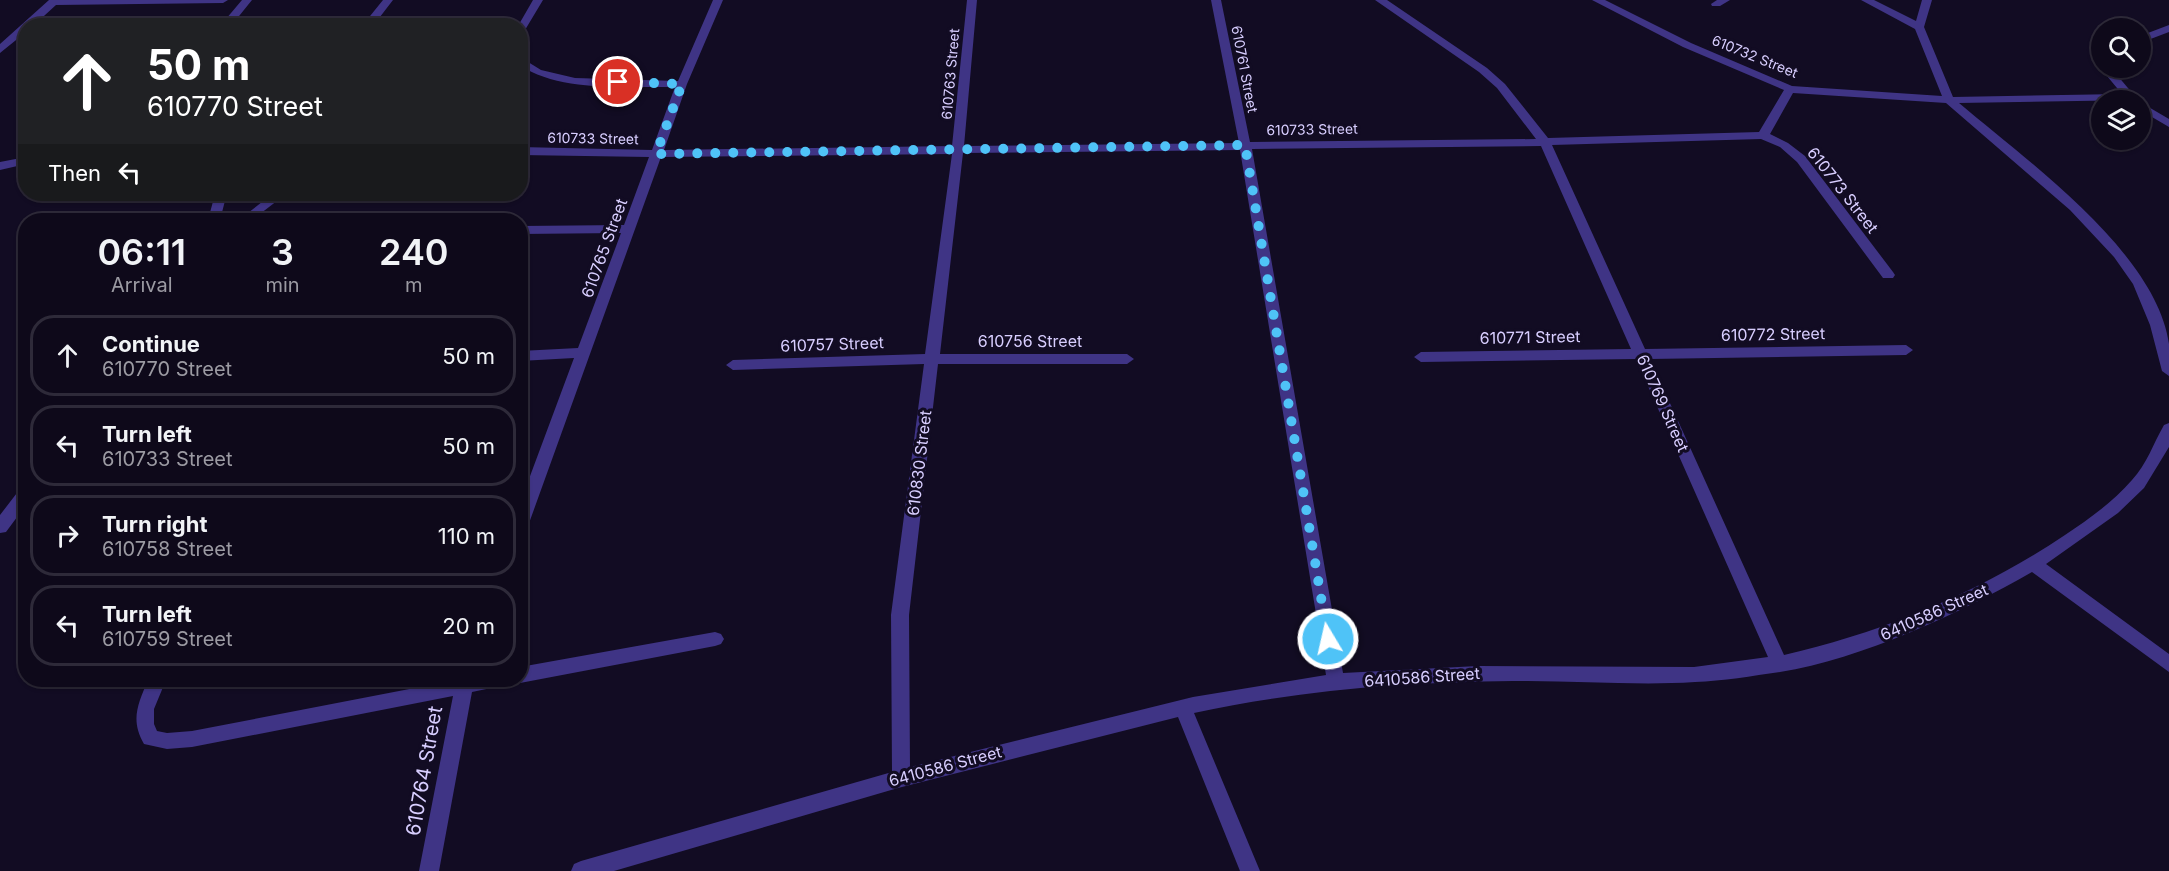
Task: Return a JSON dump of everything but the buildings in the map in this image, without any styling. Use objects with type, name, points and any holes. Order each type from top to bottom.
[{"type":"street","points":[[35,18],[55,1],[223,0]]},
{"type":"street","points":[[232,18],[247,0]]},
{"type":"street","points":[[373,18],[388,0]]},
{"type":"street","points":[[527,18],[538,0]]},
{"type":"street","name":"610765 Street","points":[[583,353],[682,84],[718,0]]},
{"type":"street","name":"610763 Street","points":[[958,150],[972,0]]},
{"type":"street","name":"610761 Street","points":[[1216,0],[1245,145],[1336,683]]},
{"type":"street","name":"610769 Street","points":[[1380,0],[1483,70],[1501,86],[1545,142],[1780,664]]},
{"type":"street","name":"610732 Street","points":[[1597,0],[1687,45],[1790,89],[1949,100],[2091,99]]},
{"type":"street","points":[[1866,0],[1919,27]]},
{"type":"street","points":[[1927,0],[1919,27],[1949,100],[2074,207],[2119,254],[2139,283],[2152,314],[2169,371]]},
{"type":"street","points":[[2151,35],[2169,28]]},
{"type":"street","points":[[0,50],[18,33]]},
{"type":"street","points":[[528,66],[537,72],[575,81],[682,84]]},
{"type":"street","points":[[2114,78],[2123,90]]},
{"type":"street","points":[[1763,135],[1790,89]]},
{"type":"street","points":[[2151,112],[2169,124]]},
{"type":"street","name":"610733 Street","points":[[528,151],[656,154],[1545,142],[1763,135]]},
{"type":"street","name":"610773 Street","points":[[1763,135],[1784,145],[1801,159],[1888,275]]},
{"type":"street","name":"610830 Street","points":[[901,777],[900,615],[958,150]]},
{"type":"street","points":[[0,166],[18,162]]},
{"type":"street","points":[[254,213],[271,201]]},
{"type":"street","points":[[528,230],[628,229]]},
{"type":"street","name":"610772 Street","points":[[1640,353],[1906,350]]},
{"type":"street","points":[[528,356],[583,353],[528,504]]},
{"type":"street","name":"610771 Street","points":[[1421,357],[1640,353]]},
{"type":"street","name":"610756 Street","points":[[932,359],[1127,359]]},
{"type":"street","name":"610757 Street","points":[[734,365],[932,359]]},
{"type":"street","name":"6410586 Street","points":[[581,871],[901,777],[1257,692],[1336,683],[1480,673],[1709,673],[1780,664],[1848,649],[1917,623],[2034,565],[2104,516],[2141,483],[2158,458],[2169,429]]},
{"type":"street","points":[[0,527],[18,503]]},
{"type":"street","points":[[2034,565],[2169,664]]},
{"type":"street","points":[[528,674],[715,639]]},
{"type":"street","points":[[154,687],[143,714],[144,729],[151,738],[167,741],[203,737],[440,687]]},
{"type":"street","name":"610764 Street","points":[[429,871],[463,687]]},
{"type":"street","points":[[1183,708],[1250,871]]},
{"type":"route","points":[[618,82],[682,84],[656,154],[1245,145],[1328,639]]}]
